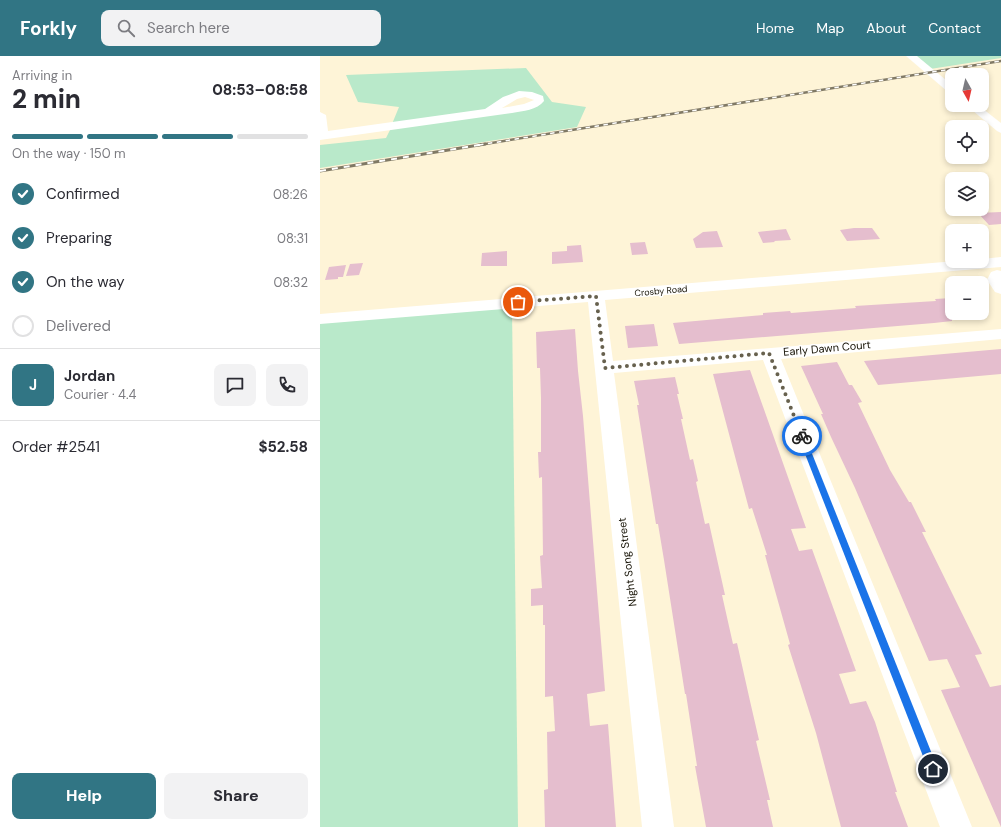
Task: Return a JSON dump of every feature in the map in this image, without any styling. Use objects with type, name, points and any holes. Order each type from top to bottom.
[{"type":"street","points":[[911,56],[945,84]]},
{"type":"street","points":[[320,115],[322,136],[490,112]]},
{"type":"street","points":[[980,112],[1001,129]]},
{"type":"street","name":"Crosby Road","points":[[320,319],[596,296],[997,273]]},
{"type":"street","name":"Night Song Street","points":[[596,296],[658,827]]},
{"type":"street","name":"Early Dawn Court","points":[[605,368],[1001,334]]},
{"type":"street","points":[[769,353],[956,827]]},
{"type":"green space","points":[[914,56],[1001,56],[1001,58],[930,69]]},
{"type":"green space","points":[[526,68],[552,102],[586,107],[577,127],[320,168],[320,145],[386,138],[391,128],[539,104],[526,92],[487,110],[392,124],[399,107],[358,102],[346,75]]},
{"type":"green space","points":[[512,307],[518,827],[320,827],[320,323]]},
{"type":"building","points":[[1001,212],[1001,224],[989,225],[981,216],[989,216],[989,213]]},
{"type":"building","points":[[872,228],[880,239],[847,241],[840,230]]},
{"type":"building","points":[[786,229],[791,240],[763,243],[758,232]]},
{"type":"building","points":[[717,231],[723,247],[696,248],[693,239],[703,232]]},
{"type":"building","points":[[645,242],[648,254],[632,255],[630,243]]},
{"type":"building","points":[[581,245],[583,262],[552,264],[552,252],[567,251],[567,246]]},
{"type":"building","points":[[507,251],[507,266],[481,266],[482,253]]},
{"type":"building","points":[[363,263],[359,275],[346,276],[350,264]]},
{"type":"building","points":[[346,265],[343,277],[325,280],[329,267]]},
{"type":"building","points":[[945,298],[945,320],[952,321],[679,344],[673,323],[763,315],[763,313],[790,311],[791,313],[856,308],[855,306],[936,301],[935,299]]},
{"type":"building","points":[[654,324],[658,346],[628,348],[625,326]]},
{"type":"building","points":[[575,329],[605,691],[587,694],[590,726],[608,724],[616,827],[545,827],[544,790],[548,789],[547,732],[555,731],[553,696],[545,697],[545,625],[543,625],[543,605],[531,606],[531,589],[542,588],[540,556],[543,555],[542,477],[539,478],[538,452],[541,452],[541,398],[540,368],[537,368],[536,332]]},
{"type":"building","points":[[1001,349],[1001,374],[878,385],[864,361]]},
{"type":"building","points":[[837,362],[849,385],[852,385],[862,402],[858,403],[890,470],[909,502],[911,502],[926,532],[922,532],[982,654],[975,655],[990,687],[1001,685],[1001,827],[941,690],[960,687],[947,659],[929,661],[801,366]]},
{"type":"building","points":[[750,370],[806,528],[791,529],[799,551],[812,549],[856,671],[839,674],[850,704],[866,701],[875,722],[897,792],[895,792],[908,827],[841,827],[816,733],[788,645],[790,644],[765,555],[767,555],[752,508],[749,509],[713,374]]},
{"type":"building","points":[[675,377],[679,394],[677,394],[683,419],[681,419],[690,460],[693,459],[698,481],[696,482],[705,524],[709,523],[725,595],[722,595],[733,644],[737,643],[759,740],[756,741],[770,800],[767,800],[773,827],[706,827],[695,766],[697,766],[686,694],[658,524],[656,524],[637,405],[639,405],[634,381]]},
{"type":"railway","points":[[479,145],[1001,61]]},
{"type":"railway","points":[[320,171],[485,144]]},
{"type":"way so far","points":[[518,302],[596,296],[605,368],[769,353],[802,436]]},
{"type":"route","points":[[802,436],[933,769]]}]
